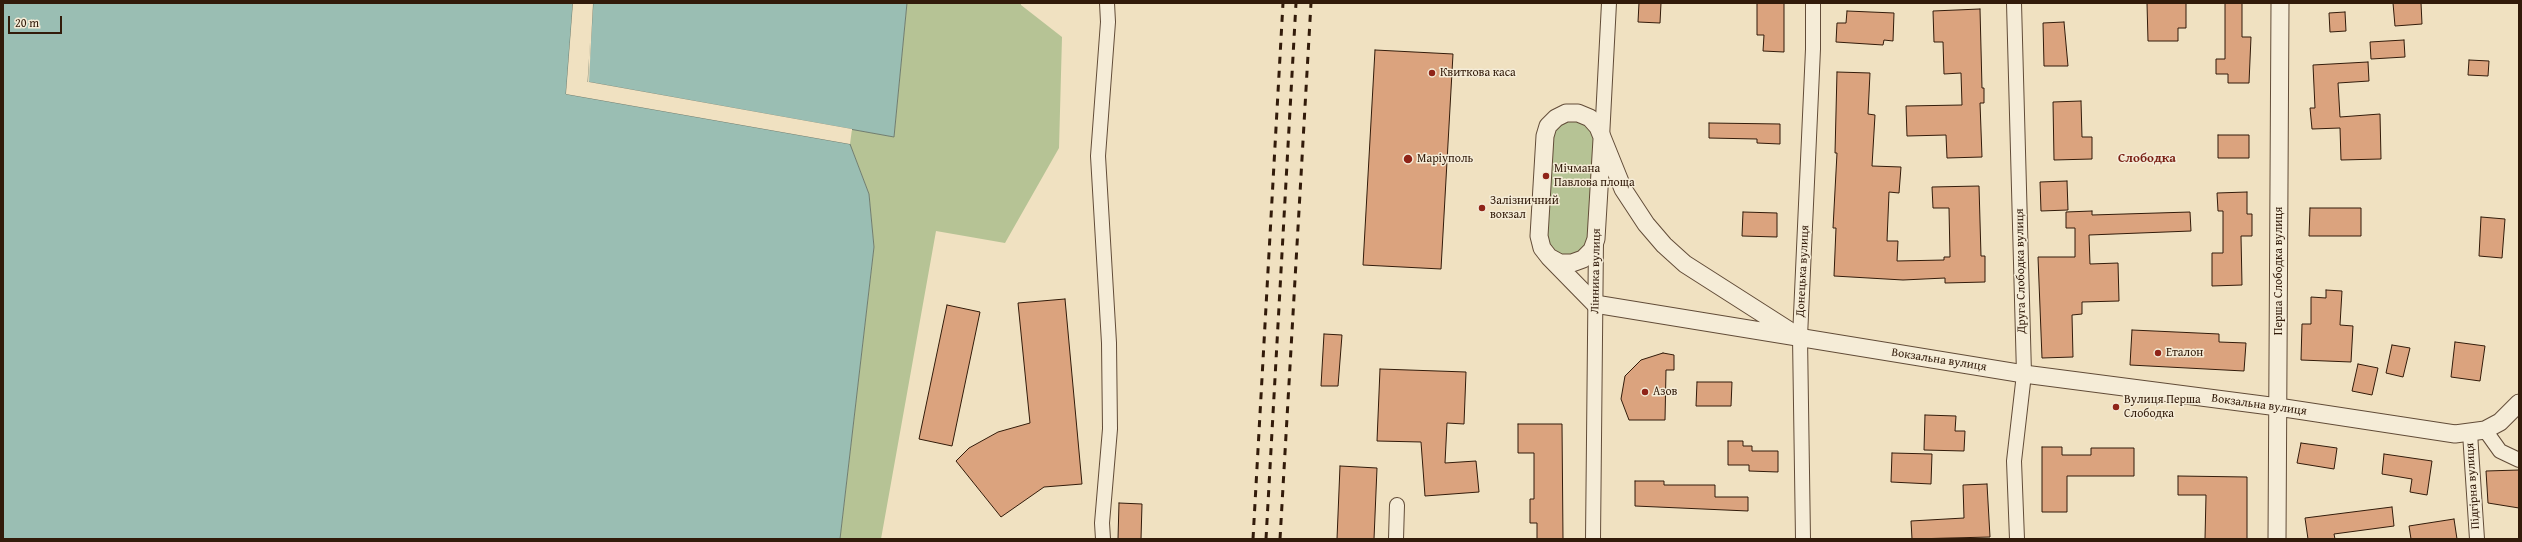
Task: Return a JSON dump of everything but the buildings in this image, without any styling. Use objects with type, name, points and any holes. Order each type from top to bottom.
[{"type":"street","points":[[1103,539],[1102,524],[1110,429],[1109,343],[1098,156],[1108,22],[1106,3]]},
{"type":"street","name":"Лінника вулиця","points":[[1593,539],[1596,239],[1609,3]]},
{"type":"street","name":"Донецька вулиця","points":[[1803,539],[1800,337],[1814,3]]},
{"type":"street","name":"Друга Слободка вулиця","points":[[2014,3],[2024,374],[2014,453],[2017,539]]},
{"type":"street","name":"Перша Слободка вулиця","points":[[2277,539],[2280,3]]},
{"type":"street","name":"Вокзальна вулиця","points":[[1578,113],[1590,118],[1598,127],[1623,189],[1646,224],[1664,245],[1685,264],[1800,337]]},
{"type":"street","points":[[1595,304],[1549,257],[1542,248],[1539,236],[1545,136],[1548,126],[1556,118],[1566,114],[1603,114]]},
{"type":"street","points":[[1549,257],[1560,263],[1578,261],[1592,250],[1596,239]]},
{"type":"street","name":"Вокзальна вулиця","points":[[1595,304],[2024,374],[2278,407],[2455,434],[2478,432]]},
{"type":"street","points":[[2519,403],[2500,422],[2478,432],[2500,451],[2519,460]]},
{"type":"street","name":"Підгірна вулиця","points":[[2477,539],[2478,432]]},
{"type":"street","points":[[1396,539],[1398,505]]},
{"type":"green space","points":[[907,3],[1021,3],[1021,5],[1062,37],[1059,148],[1005,243],[936,231],[881,539],[840,539],[874,247],[869,194],[850,144],[852,129],[894,137]]},
{"type":"green space","points":[[1566,119],[1582,120],[1593,132],[1594,140],[1588,238],[1581,253],[1566,258],[1551,251],[1546,236],[1554,130]]},
{"type":"water","points":[[3,3],[573,3],[566,94],[850,144],[869,194],[874,247],[840,539],[3,539]]},
{"type":"water","points":[[593,3],[907,3],[894,137],[588,82]]},
{"type":"pier","points":[[573,3],[575,3],[568,93],[850,142],[850,144],[566,94]]},
{"type":"pier","points":[[591,3],[593,3],[589,82],[852,129],[852,131],[588,84]]},
{"type":"railway","points":[[1253,539],[1283,3]]},
{"type":"railway","points":[[1266,539],[1296,3]]},
{"type":"railway","points":[[1280,539],[1311,3]]},
{"type":"place","name":"Квиткова каса","points":[[1432,73]]},
{"type":"place","name":"Маріуполь","points":[[1408,159]]},
{"type":"place","name":"Мічмана Павлова площа","points":[[1546,176]]},
{"type":"place","name":"Залізничний вокзал","points":[[1482,208]]},
{"type":"place","name":"Еталон","points":[[2158,353]]},
{"type":"place","name":"Азов","points":[[1645,392]]},
{"type":"place","name":"Вулиця Перша Слободка","points":[[2116,407]]},
{"type":"district","name":"Слободка","points":[[2147,159]]}]
